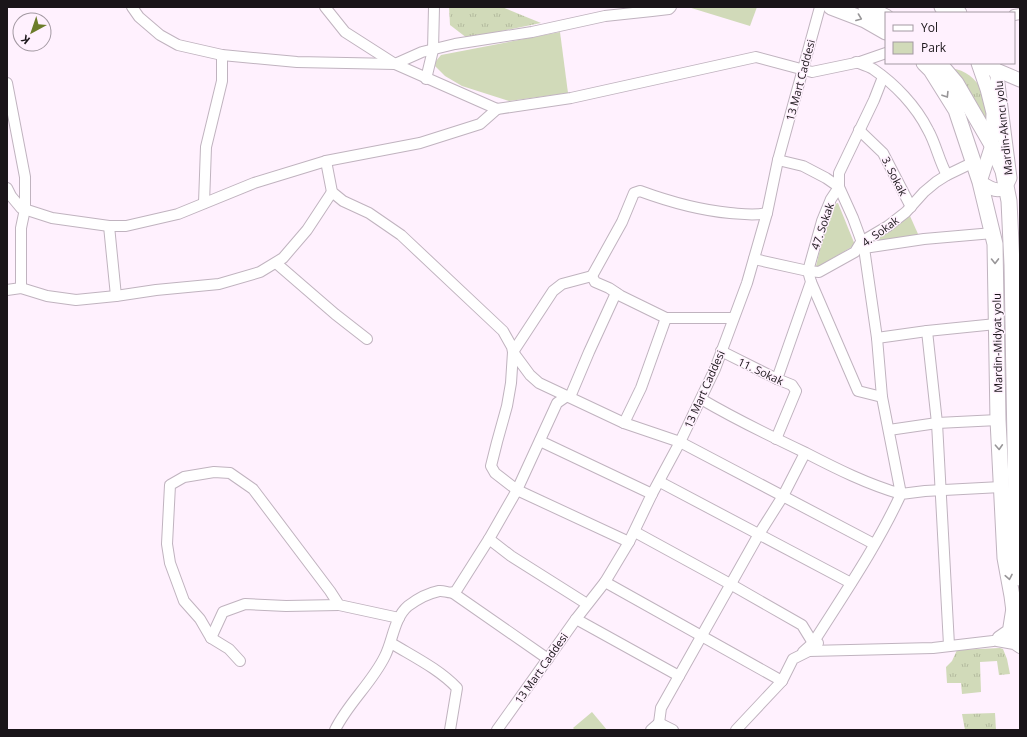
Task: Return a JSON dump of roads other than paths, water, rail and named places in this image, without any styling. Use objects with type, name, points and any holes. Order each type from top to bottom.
[{"type":"highway","points":[[831,7],[865,20],[885,31]]},
{"type":"highway","points":[[866,7],[885,16]]},
{"type":"highway","name":"Mardin-Midyat yolu","points":[[925,64],[931,70],[956,110],[980,182],[995,244],[998,420],[1005,558],[1015,619],[1020,637]]},
{"type":"highway","name":"Mardin-Midyat yolu","points":[[940,64],[956,83],[992,145],[1008,182],[1016,300],[1017,564],[1020,578]]},
{"type":"main road","name":"Mardin-Akıncı yolu","points":[[979,64],[993,113],[992,145],[980,182],[994,190],[1000,190],[1008,182],[997,76],[993,66]]},
{"type":"main road","points":[[993,66],[1020,80]]},
{"type":"street","points":[[132,7],[140,17],[160,35],[178,45],[222,55],[297,62],[395,64],[422,52],[455,44],[532,32],[605,16],[668,9],[671,7]]},
{"type":"street","points":[[325,7],[345,32],[395,64],[496,109],[571,98],[756,58],[812,72],[856,62],[885,53]]},
{"type":"street","points":[[426,79],[433,50],[434,7]]},
{"type":"street","name":"13 Mart Caddesi","points":[[497,730],[576,619],[605,582],[630,542],[652,494],[660,482],[715,369],[720,351],[747,283],[754,259],[778,160],[820,7]]},
{"type":"street","points":[[204,203],[206,147],[222,81],[222,55]]},
{"type":"street","points":[[856,62],[872,68],[903,94],[928,129],[947,175]]},
{"type":"street","name":"47. Sokak","points":[[808,271],[822,221],[831,199],[839,188],[839,173],[874,100],[883,77]]},
{"type":"street","points":[[7,83],[25,177],[25,209],[21,228],[21,288]]},
{"type":"street","points":[[7,188],[11,196],[21,208],[52,218],[109,226],[126,226],[178,214],[254,183],[326,161],[420,143],[480,124],[496,109]]},
{"type":"street","name":"3. Sokak","points":[[859,130],[883,153],[911,208]]},
{"type":"street","points":[[778,160],[803,166],[826,178],[839,188],[853,218],[862,245],[877,338],[882,397],[901,494],[886,526],[814,643],[800,656]]},
{"type":"street","points":[[326,161],[332,192],[343,202],[370,213],[401,235],[503,331],[512,347],[511,383],[507,406],[491,466],[495,473],[517,490],[630,542]]},
{"type":"street","name":"4. Sokak","points":[[754,259],[819,272],[855,252],[911,208],[924,192],[936,182],[974,162]]},
{"type":"street","points":[[513,352],[553,291],[562,284],[592,276],[622,222],[634,192],[640,191],[689,207],[718,212],[755,216],[766,213]]},
{"type":"street","points":[[7,290],[21,288],[47,296],[76,300],[219,284],[260,272],[283,258],[307,230],[332,192]]},
{"type":"street","points":[[109,226],[116,296]]},
{"type":"street","points":[[862,245],[993,233]]},
{"type":"street","points":[[276,262],[335,314],[368,339]]},
{"type":"street","points":[[808,271],[811,282],[858,391],[882,397]]},
{"type":"street","points":[[592,276],[594,282],[666,318],[733,318]]},
{"type":"street","points":[[777,379],[811,282]]},
{"type":"street","points":[[453,593],[456,591],[489,539],[517,490],[540,441],[546,424],[557,403],[568,396],[616,293]]},
{"type":"street","points":[[624,423],[640,388],[666,318]]},
{"type":"street","points":[[877,338],[927,330],[996,324]]},
{"type":"street","points":[[927,330],[937,423],[949,645]]},
{"type":"street","name":"11. Sokak","points":[[720,351],[792,385],[796,392],[776,439]]},
{"type":"street","points":[[513,352],[530,375],[539,383],[624,423],[680,442],[874,544]]},
{"type":"street","points":[[700,399],[728,415],[846,474],[878,487],[901,494],[925,491],[1001,487]]},
{"type":"street","points":[[889,430],[937,423],[998,420]]},
{"type":"street","points":[[540,441],[652,494]]},
{"type":"street","points":[[673,730],[655,727],[661,708],[732,585],[759,534],[783,496],[805,453]]},
{"type":"street","points":[[240,661],[229,649],[211,638],[200,620],[184,601],[170,563],[167,544],[170,485],[184,477],[214,472],[230,474],[253,488],[339,605]]},
{"type":"street","points":[[660,482],[851,583]]},
{"type":"street","points":[[635,532],[802,625],[814,643],[849,650]]},
{"type":"street","points":[[489,539],[511,556],[587,604]]},
{"type":"street","points":[[605,582],[782,681]]},
{"type":"street","points":[[335,730],[384,658],[391,643],[399,618],[408,606],[439,591],[453,593],[548,659]]},
{"type":"street","points":[[993,641],[1008,630],[1012,596]]},
{"type":"street","points":[[211,638],[223,612],[245,604],[286,606],[339,605],[399,618]]},
{"type":"street","points":[[576,619],[679,676]]},
{"type":"street","points":[[993,641],[1014,644],[1020,637]]},
{"type":"street","points":[[736,730],[782,681],[793,659],[809,651],[934,648],[1020,637]]},
{"type":"street","points":[[391,643],[434,669],[457,688],[450,730]]}]
